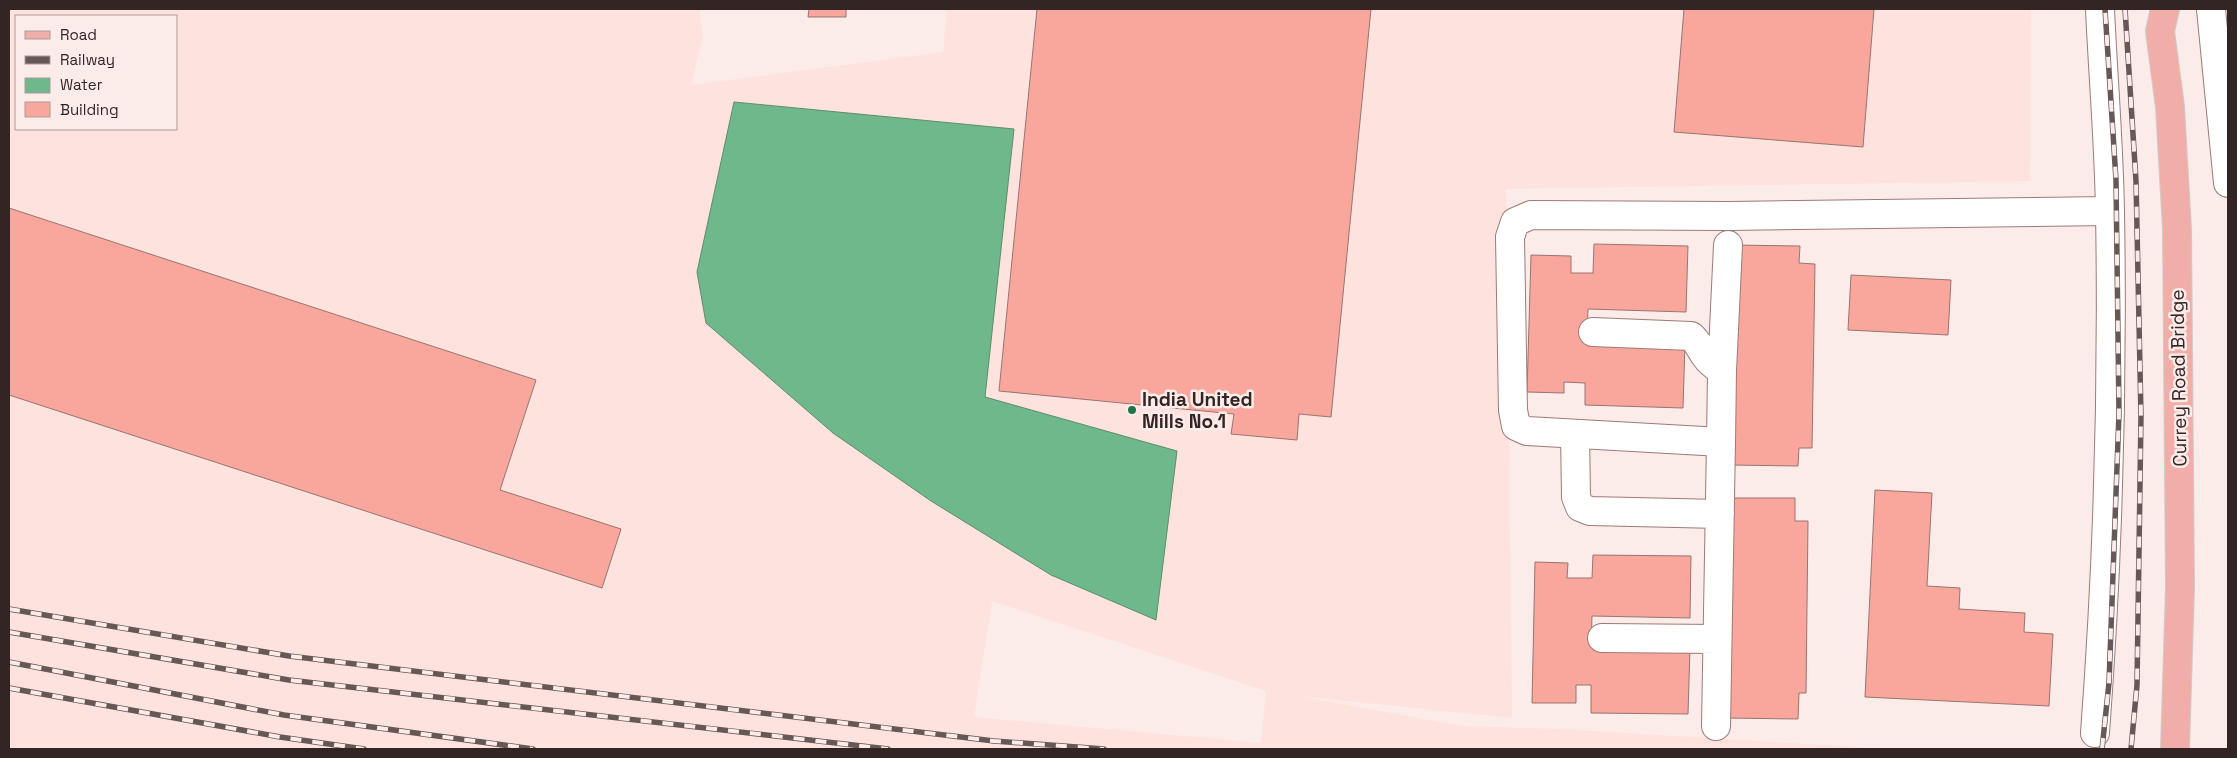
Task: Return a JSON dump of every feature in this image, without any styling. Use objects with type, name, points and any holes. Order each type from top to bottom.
[{"type":"main road","points":[[2144,9],[2162,20]]},
{"type":"main road","name":"Currey Road Bridge","points":[[2162,20],[2170,107],[2177,229],[2180,587],[2175,749]]},
{"type":"street","points":[[2095,733],[2110,469],[2110,211],[2100,9]]},
{"type":"street","points":[[2211,9],[2228,183]]},
{"type":"street","points":[[1721,442],[1527,431],[1516,426],[1513,410],[1510,236],[1515,222],[1531,215],[1729,216],[2110,211]]},
{"type":"street","points":[[1716,726],[1722,371],[1728,245]]},
{"type":"street","points":[[1593,332],[1691,336],[1699,343],[1712,364],[1722,371]]},
{"type":"street","points":[[1576,434],[1576,497],[1580,507],[1590,511],[1720,514]]},
{"type":"street","points":[[1602,638],[1717,639]]},
{"type":"shaded area","points":[[9,9],[699,9],[703,35],[691,85],[943,52],[947,9],[2031,9],[2030,181],[1506,189],[1512,718],[1299,696],[1462,726],[1559,729],[1892,749],[9,749]],"holes":[[[992,601],[1266,691],[1261,743],[974,717]]]},
{"type":"water","points":[[734,102],[1014,129],[985,397],[1177,451],[1156,620],[1051,575],[931,501],[833,433],[706,323],[697,272]]},
{"type":"building","points":[[809,9],[846,9],[846,17],[808,17]]},
{"type":"building","points":[[1037,9],[1371,9],[1331,417],[1299,414],[1297,440],[1231,434],[1234,414],[999,391]]},
{"type":"building","points":[[1684,9],[1874,9],[1863,147],[1674,132]]},
{"type":"building","points":[[9,208],[536,380],[500,490],[621,529],[602,588],[9,395]]},
{"type":"building","points":[[1594,244],[1688,246],[1686,312],[1588,309],[1587,340],[1685,343],[1683,408],[1585,405],[1585,383],[1564,382],[1564,393],[1527,392],[1531,255],[1571,256],[1571,273],[1593,273]]},
{"type":"building","points":[[1733,245],[1800,246],[1799,263],[1815,264],[1812,448],[1799,448],[1798,466],[1730,465]]},
{"type":"building","points":[[1851,275],[1951,280],[1948,335],[1848,330]]},
{"type":"building","points":[[1875,490],[1932,493],[1927,586],[1960,588],[1959,609],[2025,613],[2024,632],[2053,634],[2049,706],[1865,697]]},
{"type":"building","points":[[1728,498],[1795,498],[1795,521],[1808,521],[1806,693],[1799,693],[1798,719],[1725,718]]},
{"type":"building","points":[[1593,555],[1691,556],[1690,618],[1592,616],[1591,647],[1690,648],[1688,714],[1591,713],[1591,685],[1576,685],[1576,703],[1532,703],[1535,562],[1568,563],[1567,578],[1592,578]]},
{"type":"railway","points":[[2102,749],[2109,683],[2119,413],[2116,180],[2105,9]]},
{"type":"railway","points":[[2125,9],[2136,181],[2141,416],[2137,685],[2131,749]]},
{"type":"railway","points":[[9,609],[289,656],[994,741],[1104,749]]},
{"type":"railway","points":[[9,632],[289,680],[888,749]]},
{"type":"railway","points":[[9,662],[284,715],[533,749]]},
{"type":"railway","points":[[9,688],[280,737],[364,749]]},
{"type":"place","name":"India United Mills No.1","points":[[1132,410]]}]
